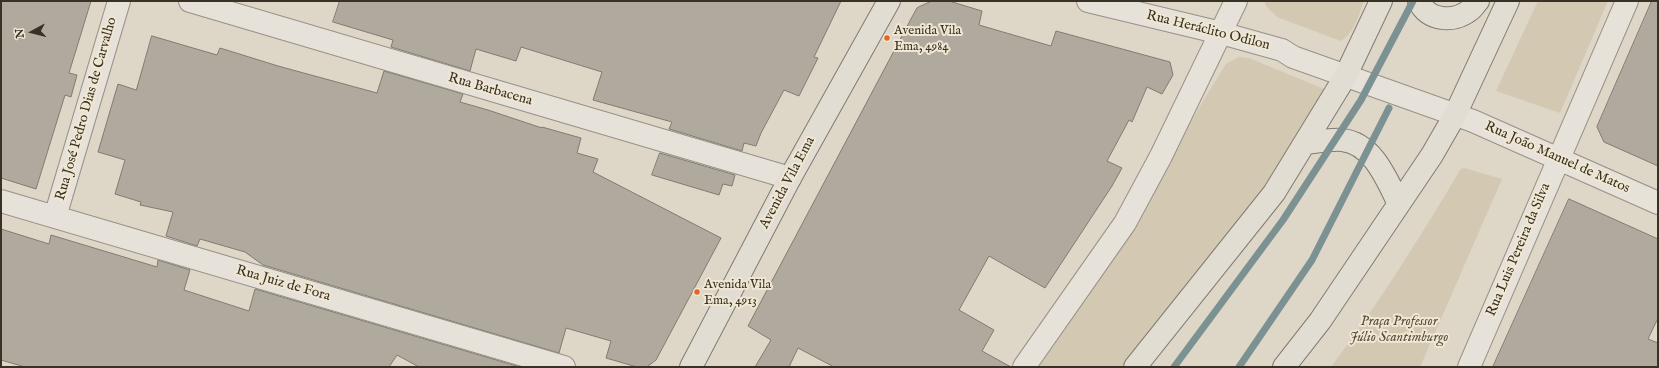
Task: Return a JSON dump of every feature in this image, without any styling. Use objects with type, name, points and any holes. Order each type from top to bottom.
[{"type":"main road","name":"Avenida Vila Ema","points":[[691,367],[790,178],[889,1]]},
{"type":"main road","points":[[1135,367],[1274,193],[1348,70],[1381,1]]},
{"type":"main road","points":[[1419,1],[1421,6],[1436,18],[1453,18],[1469,11],[1478,1]]},
{"type":"main road","points":[[1284,367],[1320,321],[1432,156],[1455,115],[1508,1]]},
{"type":"main road","points":[[1305,143],[1342,140],[1360,146],[1375,160],[1399,204]]},
{"type":"street","name":"Rua José Pedro Dias de Carvalho","points":[[55,217],[119,1]]},
{"type":"street","name":"Rua Barbacena","points":[[190,1],[790,178]]},
{"type":"street","name":"Rua Heráclito Odilon","points":[[1088,1],[1221,33],[1282,50],[1293,57],[1348,70],[1455,115]]},
{"type":"street","points":[[1024,367],[1125,223],[1161,156],[1236,1]]},
{"type":"street","name":"Rua Luis Pereira da Silva","points":[[1469,367],[1627,1]]},
{"type":"street","name":"Rua João Manuel de Matos","points":[[1455,115],[1473,121],[1558,160],[1658,203]]},
{"type":"street","name":"Rua Juiz de Fora","points":[[1,201],[564,367]]},
{"type":"green space","points":[[1265,1],[1364,1],[1353,28],[1341,41],[1277,17],[1265,5]]},
{"type":"green space","points":[[1538,1],[1608,1],[1560,113],[1496,91]]},
{"type":"green space","points":[[1239,57],[1249,58],[1324,89],[1261,193],[1184,287],[1122,367],[1039,367],[1226,64]]},
{"type":"green space","name":"Praça Professor Júlio Scantimburgo","points":[[1464,168],[1502,179],[1420,367],[1331,367],[1382,295],[1430,221],[1460,170]]},
{"type":"building","points":[[1,1],[91,1],[69,73],[77,75],[71,97],[65,95],[36,189],[1,178]]},
{"type":"building","points":[[340,1],[841,1],[814,57],[818,58],[799,96],[784,90],[761,133],[756,146],[744,143],[742,151],[669,129],[672,122],[593,100],[602,72],[521,47],[516,61],[476,49],[470,71],[391,47],[393,40],[333,22]]},
{"type":"building","points":[[932,1],[949,1],[982,11],[979,25],[1051,46],[1056,31],[1170,62],[1173,75],[1162,94],[1147,87],[1132,122],[1129,120],[1107,161],[1122,168],[1112,186],[1045,288],[989,256],[959,310],[994,330],[982,351],[1011,367],[834,367],[798,348],[789,367],[755,367],[771,340],[748,326],[917,8]]},
{"type":"building","points":[[1652,1],[1658,1],[1658,166],[1604,142],[1597,127]]},
{"type":"building","points":[[152,36],[217,55],[220,48],[278,66],[377,93],[384,71],[463,94],[460,102],[542,128],[581,138],[577,153],[598,159],[593,172],[721,238],[656,360],[647,367],[637,367],[606,358],[611,341],[566,328],[559,353],[263,265],[245,252],[200,239],[197,246],[166,236],[173,212],[140,205],[141,202],[115,194],[125,160],[98,152],[118,84],[136,90]]},
{"type":"building","points":[[660,153],[735,175],[732,186],[723,184],[719,195],[652,175]]},
{"type":"building","points":[[1569,199],[1658,239],[1658,318],[1648,339],[1658,343],[1658,367],[1493,367]]},
{"type":"building","points":[[1,229],[49,244],[51,235],[157,267],[158,260],[190,270],[184,290],[249,311],[255,289],[520,367],[419,367],[397,355],[389,367],[25,367],[1,360]]},
{"type":"transit line","points":[[1174,367],[1283,220],[1361,100],[1413,1]]},
{"type":"transit line","points":[[1239,367],[1312,260],[1389,108]]},
{"type":"place","name":"Avenida Vila Ema, 4984","points":[[887,38]]},
{"type":"place","name":"Avenida Vila Ema, 4913","points":[[697,292]]}]
